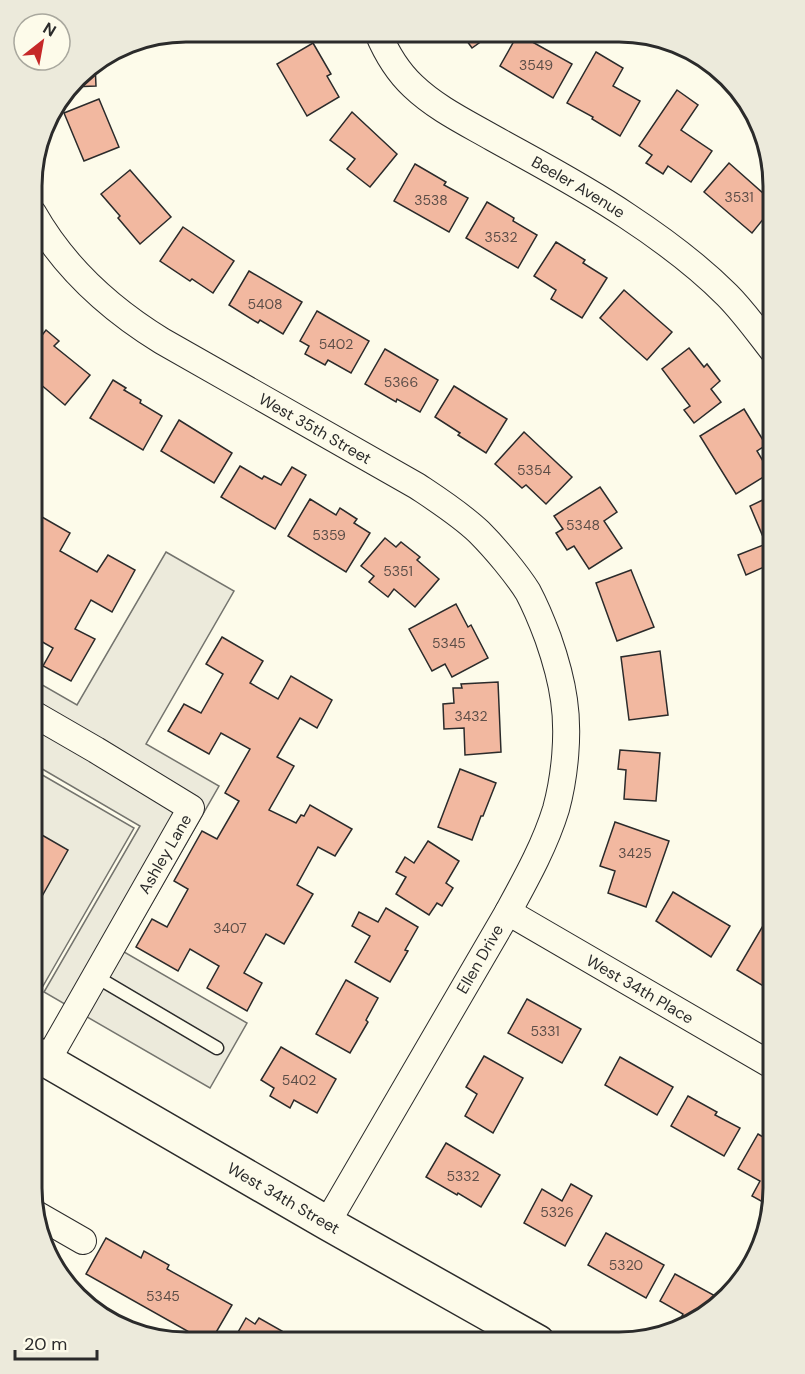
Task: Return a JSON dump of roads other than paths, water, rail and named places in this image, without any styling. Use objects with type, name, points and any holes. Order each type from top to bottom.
[{"type":"street","name":"Beeler Avenue","points":[[382,42],[398,69],[413,87],[450,114],[587,190],[654,234],[726,294],[763,338]]},
{"type":"street","name":"West 35th Street","points":[[42,226],[55,246],[99,295],[128,320],[417,486],[475,528],[527,591],[539,614],[559,674]]},
{"type":"street","name":"Ellen Drive","points":[[327,1222],[533,866],[557,806],[565,753],[566,725],[559,674]]},
{"type":"street","name":"Ashley Lane","points":[[42,719],[191,808],[95,976],[42,1047]]},
{"type":"street","name":"West 34th Place","points":[[508,912],[763,1060]]},
{"type":"street","name":"West 34th Street","points":[[42,1058],[520,1332]]},
{"type":"street","points":[[46,1220],[82,1241]]},
{"type":"lane","points":[[95,976],[217,1048]]}]
